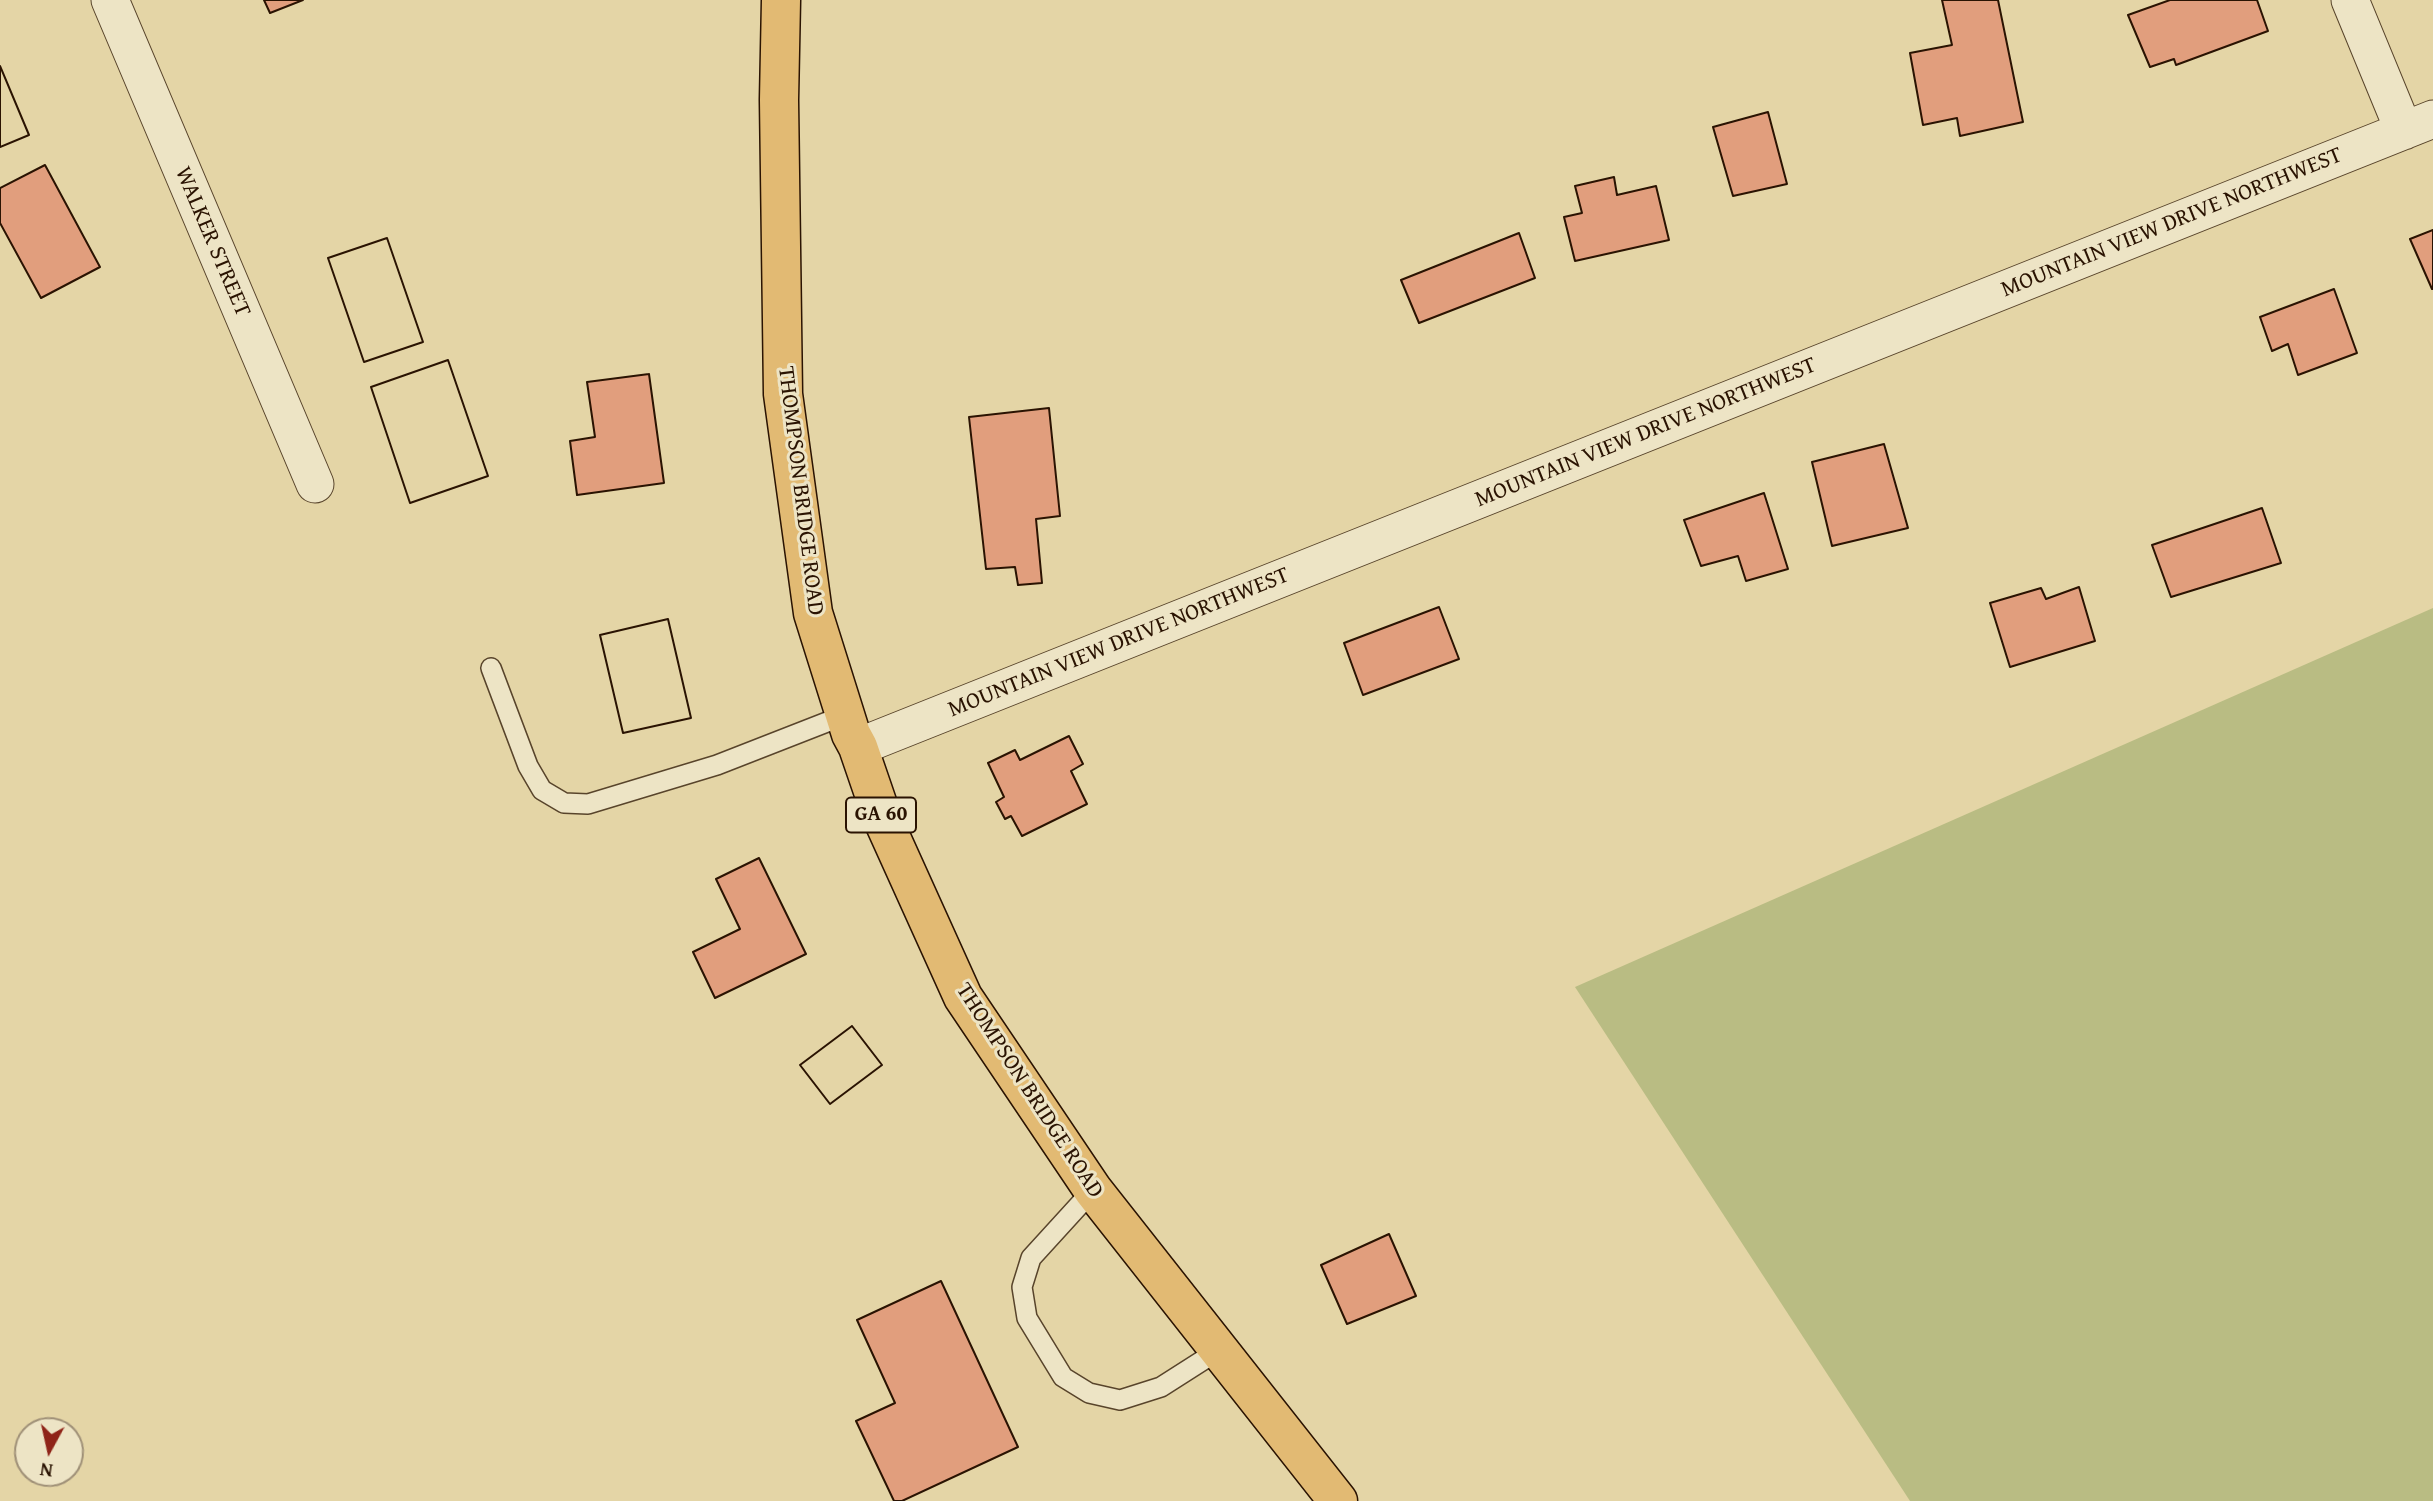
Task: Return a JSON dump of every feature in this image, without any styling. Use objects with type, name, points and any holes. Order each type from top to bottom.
[{"type":"highway","name":"THOMPSON BRIDGE ROAD","points":[[781,0],[779,100],[783,394],[813,613],[883,820],[963,997],[1093,1190],[1338,1501]]},
{"type":"street","name":"WALKER STREET","points":[[110,0],[315,484]]},
{"type":"street","points":[[2350,0],[2418,125]]},
{"type":"street","name":"MOUNTAIN VIEW DRIVE NORTHWEST","points":[[852,731],[2418,125]]},
{"type":"lane","points":[[491,668],[528,766],[542,790],[564,803],[588,804],[717,765],[852,731]]},
{"type":"lane","points":[[1093,1190],[1031,1258],[1022,1287],[1027,1318],[1063,1377],[1089,1394],[1120,1400],[1161,1387],[1219,1350]]},
{"type":"green space","points":[[2433,608],[2433,1501],[1910,1501],[1575,987]]},
{"type":"building","points":[[264,0],[303,0],[270,13]]},
{"type":"building","points":[[1942,0],[1998,0],[2023,122],[1960,136],[1957,118],[1923,125],[1910,53],[1952,45]]},
{"type":"building","points":[[2170,0],[2257,0],[2268,31],[2176,65],[2174,59],[2150,67],[2128,15]]},
{"type":"building","points":[[0,66],[29,135],[0,147]]},
{"type":"building","points":[[0,66],[29,135],[0,147]]},
{"type":"building","points":[[1768,112],[1787,184],[1733,196],[1713,127]]},
{"type":"building","points":[[45,165],[100,267],[41,298],[0,223],[0,188]]},
{"type":"building","points":[[1614,177],[1617,195],[1656,186],[1669,240],[1575,261],[1564,217],[1582,213],[1575,186]]},
{"type":"building","points":[[2433,230],[2433,289],[2432,289],[2410,239]]},
{"type":"building","points":[[1519,233],[1535,278],[1419,323],[1401,280]]},
{"type":"building","points":[[387,238],[423,342],[364,362],[328,258]]},
{"type":"building","points":[[387,238],[423,342],[364,362],[328,258]]},
{"type":"building","points":[[2334,289],[2357,353],[2298,375],[2288,344],[2272,351],[2260,317]]},
{"type":"building","points":[[448,360],[488,476],[410,503],[371,387]]},
{"type":"building","points":[[448,360],[488,476],[410,503],[371,387]]},
{"type":"building","points":[[649,374],[664,483],[577,495],[570,441],[595,437],[587,382]]},
{"type":"building","points":[[1049,408],[1060,516],[1036,519],[1042,583],[1018,585],[1015,567],[986,569],[969,417]]},
{"type":"building","points":[[1884,444],[1908,528],[1832,546],[1812,462]]},
{"type":"building","points":[[1764,493],[1788,569],[1746,581],[1738,556],[1701,566],[1684,520]]},
{"type":"building","points":[[2262,508],[2281,563],[2171,597],[2152,545]]},
{"type":"building","points":[[2079,587],[2095,641],[2010,667],[1990,603],[2041,588],[2046,599]]},
{"type":"building","points":[[1439,607],[1459,659],[1363,695],[1344,643]]},
{"type":"building","points":[[668,619],[691,718],[623,733],[600,635]]},
{"type":"building","points":[[668,619],[691,718],[623,733],[600,635]]},
{"type":"building","points":[[1069,736],[1083,764],[1071,771],[1087,804],[1022,836],[1011,816],[1005,819],[996,802],[1004,797],[988,763],[1015,750],[1020,760]]},
{"type":"building","points":[[759,858],[806,954],[715,998],[693,952],[740,929],[716,879]]},
{"type":"building","points":[[852,1026],[882,1065],[830,1104],[800,1065]]},
{"type":"building","points":[[852,1026],[882,1065],[830,1104],[800,1065]]},
{"type":"building","points":[[1389,1234],[1416,1296],[1347,1324],[1321,1265]]},
{"type":"building","points":[[941,1281],[1018,1447],[902,1501],[894,1501],[856,1421],[895,1403],[857,1320]]}]
